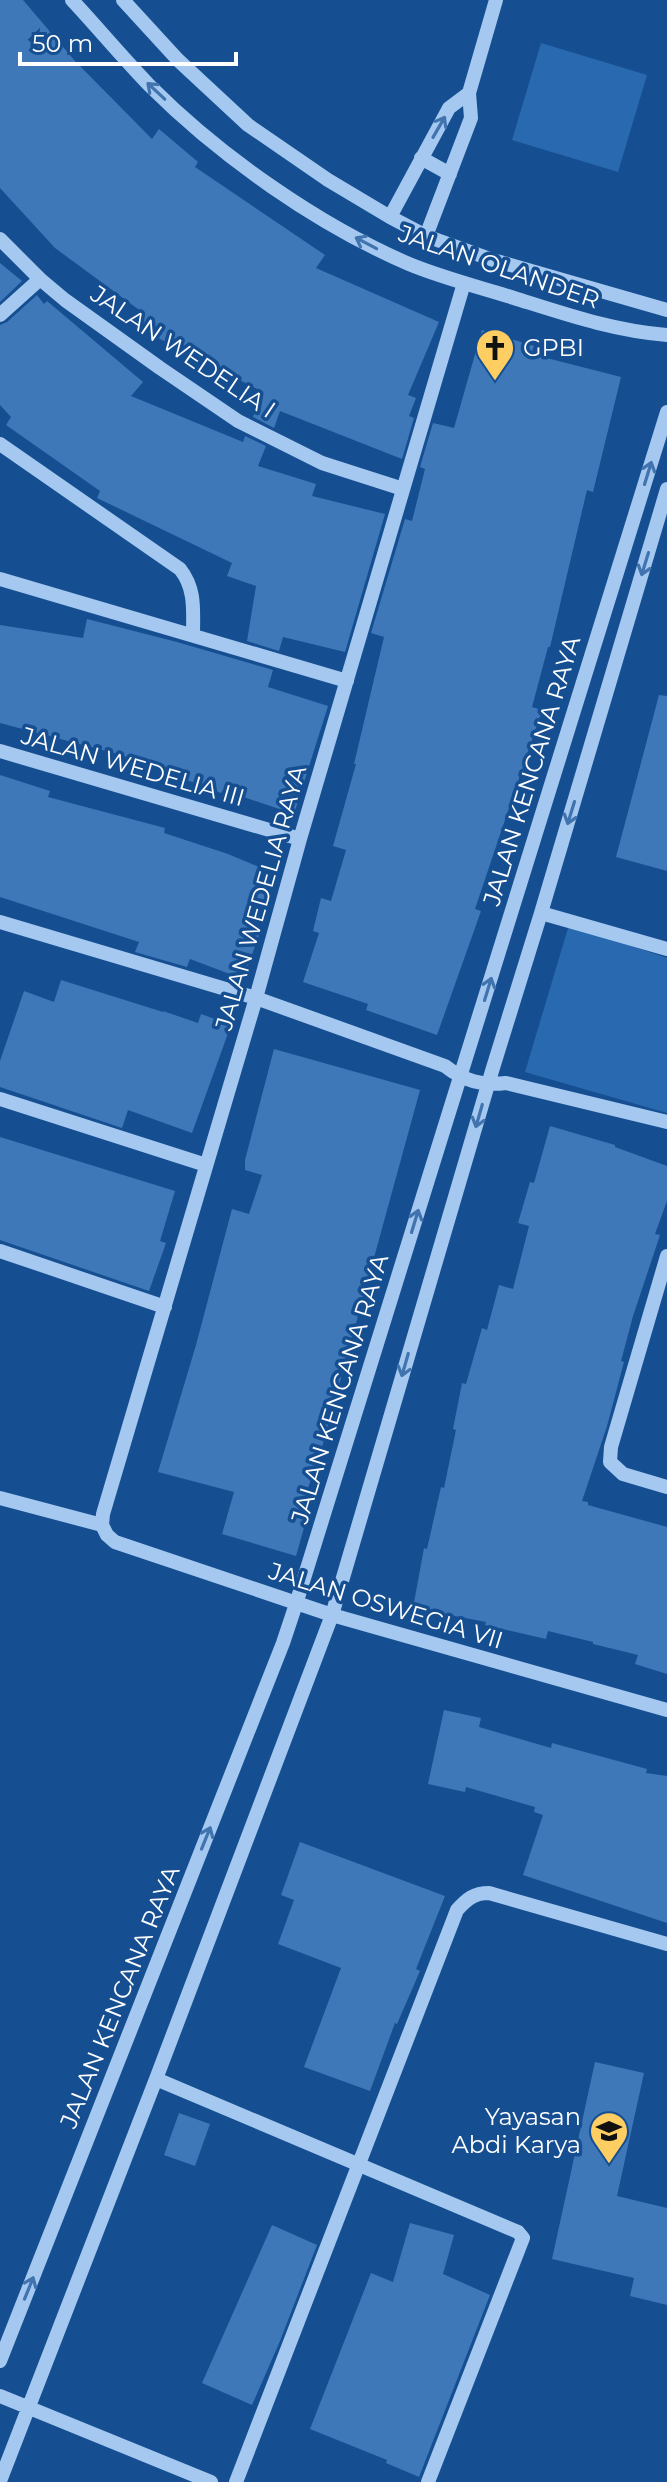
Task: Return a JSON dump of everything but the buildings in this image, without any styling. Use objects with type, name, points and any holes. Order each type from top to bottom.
[{"type":"street","name":"JALAN OLANDER","points":[[72,0],[151,87],[227,153],[333,226],[412,265],[464,283],[600,325],[667,335]]},
{"type":"street","name":"JALAN OLANDER","points":[[123,0],[178,60],[248,125],[328,180],[390,217],[426,236],[493,260],[667,310]]},
{"type":"street","points":[[426,236],[471,118],[469,93],[496,0]]},
{"type":"street","points":[[390,217],[449,108],[469,93]]},
{"type":"street","points":[[421,158],[450,174]]},
{"type":"street","name":"JALAN WEDELIA I","points":[[0,239],[40,279],[238,421],[322,463],[403,489]]},
{"type":"street","points":[[0,315],[40,279]]},
{"type":"street","name":"JALAN WEDELIA RAYA","points":[[102,1525],[464,283]]},
{"type":"street","name":"JALAN KENCANA RAYA","points":[[0,2361],[283,1643],[667,412]]},
{"type":"street","points":[[0,444],[180,569],[192,590],[193,635]]},
{"type":"street","name":"JALAN KENCANA RAYA","points":[[0,2481],[332,1615],[667,489]]},
{"type":"street","points":[[0,579],[347,681]]},
{"type":"street","name":"JALAN WEDELIA III","points":[[0,751],[300,839]]},
{"type":"street","points":[[541,913],[667,949]]},
{"type":"street","points":[[0,922],[256,998],[445,1066],[667,1122]]},
{"type":"street","points":[[0,1099],[206,1165]]},
{"type":"street","points":[[0,1251],[165,1307]]},
{"type":"street","points":[[667,1256],[662,1292],[611,1447],[610,1462],[623,1474],[667,1487]]},
{"type":"street","points":[[0,1498],[102,1525]]},
{"type":"street","name":"JALAN OSWEGIA VII","points":[[102,1525],[115,1542],[296,1604],[667,1710]]},
{"type":"street","points":[[236,2482],[457,1910],[477,1893],[489,1893],[667,1944]]},
{"type":"street","points":[[156,2079],[518,2232],[523,2238],[428,2482]]},
{"type":"street","points":[[0,2396],[211,2482]]},
{"type":"shaded area","points":[[541,43],[647,75],[618,172],[512,140]]},
{"type":"shaded area","points":[[569,925],[667,958],[667,1113],[525,1072]]},
{"type":"place","name":"GPBI","points":[[495,382]]},
{"type":"place","name":"Yayasan Abdi Karya","points":[[609,2165]]}]
